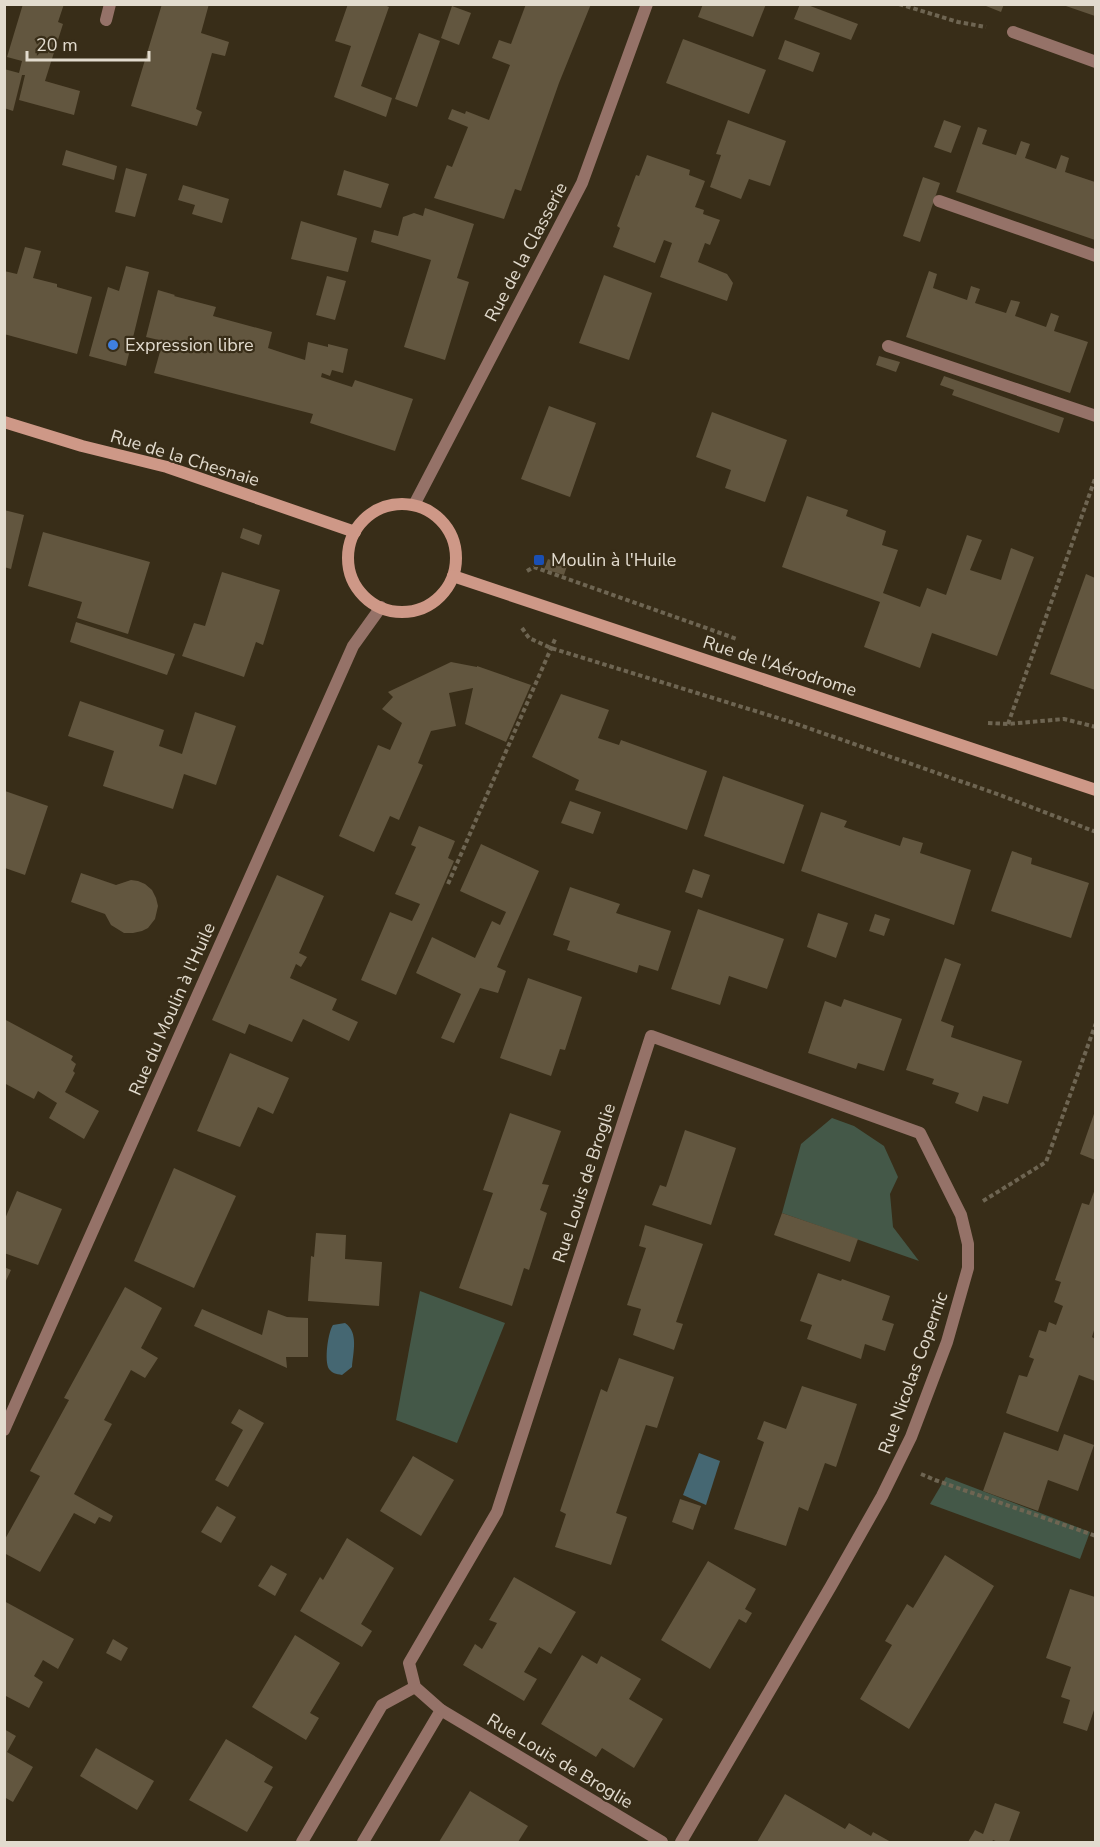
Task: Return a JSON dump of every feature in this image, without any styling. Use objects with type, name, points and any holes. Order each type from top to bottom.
[{"type":"street","points":[[106,20],[110,4]]},
{"type":"street","name":"Rue de la Classerie","points":[[414,505],[582,183],[647,4]]},
{"type":"street","points":[[1014,32],[1095,62]]},
{"type":"street","points":[[939,201],[1095,256]]},
{"type":"street","points":[[888,346],[1095,416]]},
{"type":"street","name":"Rue de la Chesnaie","points":[[4,422],[82,446],[167,467],[355,532]]},
{"type":"street","points":[[397,504],[414,505],[431,512],[444,524],[453,540],[456,558],[453,576],[445,591],[432,603],[416,610],[398,612],[381,607],[366,597],[355,584],[349,567],[349,549],[355,532],[365,518],[380,508],[397,504]]},
{"type":"street","name":"Rue de l'Aérodrome","points":[[453,576],[1095,790]]},
{"type":"street","name":"Rue du Moulin à l'Huile","points":[[4,1430],[353,646],[381,607]]},
{"type":"street","name":"Rue Louis de Broglie","points":[[662,1842],[441,1710],[415,1687],[409,1663],[497,1512],[651,1036],[920,1133],[961,1215]]},
{"type":"street","name":"Rue Nicolas Copernic","points":[[681,1842],[831,1586],[899,1464],[946,1342],[968,1268],[968,1244],[961,1215]]},
{"type":"street","points":[[302,1842],[382,1705],[415,1687]]},
{"type":"street","points":[[363,1842],[441,1710]]},
{"type":"path","points":[[899,4],[958,22],[1014,32]]},
{"type":"path","points":[[1008,724],[1095,476]]},
{"type":"path","points":[[534,567],[748,643]]},
{"type":"path","points":[[448,884],[566,614]]},
{"type":"path","points":[[529,638],[551,648],[791,722],[1000,795],[1095,832]]},
{"type":"path","points":[[985,723],[1008,724],[1064,719],[1095,727]]},
{"type":"path","points":[[961,1215],[1046,1162],[1095,1023]]},
{"type":"path","points":[[899,1464],[935,1480],[1095,1536]]},
{"type":"green space","points":[[832,1118],[854,1126],[884,1146],[898,1177],[890,1194],[893,1227],[919,1261],[782,1213],[801,1144]]},
{"type":"green space","points":[[420,1291],[505,1323],[457,1443],[396,1420]]},
{"type":"green space","points":[[946,1477],[1090,1532],[1080,1559],[930,1504]]},
{"type":"water","points":[[345,1323],[354,1337],[354,1349],[352,1367],[342,1375],[329,1369],[327,1347],[333,1325]]},
{"type":"water","points":[[699,1453],[720,1461],[706,1505],[683,1495]]},
{"type":"building","points":[[23,4],[64,4],[58,22],[63,24],[45,81],[80,91],[74,115],[19,100],[25,75],[22,75],[13,111],[4,108],[4,69],[19,73],[22,61],[7,57]]},
{"type":"building","points":[[162,4],[209,4],[201,33],[229,42],[225,56],[212,53],[196,109],[202,112],[197,126],[131,106]]},
{"type":"building","points":[[348,4],[382,4],[389,7],[361,86],[392,98],[386,117],[334,97],[351,46],[335,41]]},
{"type":"building","points":[[526,4],[591,4],[559,83],[521,191],[515,189],[504,219],[434,198],[447,165],[452,167],[468,127],[448,119],[452,109],[465,114],[466,111],[489,120],[510,65],[492,58],[499,40],[511,44]]},
{"type":"building","points":[[703,4],[766,4],[753,37],[698,17]]},
{"type":"building","points":[[800,4],[858,24],[851,40],[794,19]]},
{"type":"building","points":[[981,4],[1004,4],[1001,12]]},
{"type":"building","points":[[1095,4],[1095,16],[1063,5]]},
{"type":"building","points":[[452,6],[471,13],[459,45],[441,38]]},
{"type":"building","points":[[419,33],[440,41],[417,107],[395,99]]},
{"type":"building","points":[[683,39],[766,70],[749,114],[666,83]]},
{"type":"building","points":[[785,40],[820,53],[813,72],[778,59]]},
{"type":"building","points":[[728,120],[786,141],[770,186],[749,179],[741,199],[710,187],[721,155],[716,154]]},
{"type":"building","points":[[944,120],[961,126],[951,153],[934,147]]},
{"type":"building","points":[[978,127],[987,130],[982,144],[1016,155],[1021,141],[1030,144],[1025,158],[1056,169],[1061,155],[1069,158],[1065,172],[1095,182],[1095,240],[956,192]]},
{"type":"building","points":[[66,150],[117,166],[114,180],[62,165]]},
{"type":"building","points":[[647,155],[690,170],[689,175],[705,181],[695,207],[704,210],[703,214],[720,220],[710,245],[705,243],[698,262],[727,274],[733,283],[727,301],[660,277],[672,243],[664,240],[655,263],[613,247],[620,228],[617,226],[636,175],[639,176]]},
{"type":"building","points":[[126,168],[147,174],[135,217],[115,212]]},
{"type":"building","points":[[344,170],[389,184],[381,208],[337,195]]},
{"type":"building","points":[[923,177],[940,183],[920,242],[903,236]]},
{"type":"building","points":[[183,185],[229,199],[222,223],[192,214],[195,205],[178,200]]},
{"type":"building","points":[[425,208],[474,224],[457,278],[469,282],[445,360],[404,347],[431,260],[371,242],[374,230],[398,236],[403,217],[414,213],[423,216]]},
{"type":"building","points":[[301,221],[357,238],[348,272],[291,259]]},
{"type":"building","points":[[25,247],[41,251],[33,278],[92,297],[77,354],[4,334],[4,271],[17,274]]},
{"type":"building","points":[[126,266],[149,272],[126,366],[89,356],[108,287],[119,291]]},
{"type":"building","points":[[929,271],[937,274],[933,288],[967,300],[971,286],[980,289],[975,303],[1006,313],[1011,300],[1020,302],[1015,316],[1046,327],[1051,313],[1059,316],[1054,331],[1088,342],[1070,393],[906,337]]},
{"type":"building","points":[[604,275],[652,293],[629,360],[579,343]]},
{"type":"building","points":[[327,276],[346,281],[335,320],[316,315]]},
{"type":"building","points":[[158,290],[216,307],[213,316],[272,332],[268,348],[305,360],[308,342],[348,349],[343,373],[332,370],[330,376],[322,373],[321,377],[352,387],[355,380],[413,399],[395,451],[310,423],[313,414],[154,373],[163,341],[146,337]]},
{"type":"building","points":[[879,356],[900,362],[896,372],[876,365]]},
{"type":"building","points":[[944,376],[1064,418],[1059,433],[952,395],[954,390],[940,385]]},
{"type":"building","points":[[549,406],[596,423],[570,497],[521,479]]},
{"type":"building","points":[[712,412],[787,440],[765,502],[725,488],[731,470],[696,457]]},
{"type":"building","points":[[807,496],[848,510],[846,516],[886,531],[882,545],[898,550],[883,593],[920,607],[927,588],[946,595],[967,535],[982,540],[970,570],[1001,580],[1011,548],[1034,557],[997,656],[932,633],[920,668],[864,647],[880,602],[782,567]]},
{"type":"building","points":[[4,510],[24,515],[11,569],[4,567]]},
{"type":"building","points":[[243,528],[262,535],[259,545],[240,538]]},
{"type":"building","points":[[43,532],[150,562],[128,634],[77,618],[82,602],[28,586]]},
{"type":"building","points":[[548,559],[567,566],[564,575],[544,569]]},
{"type":"building","points":[[222,572],[280,590],[263,645],[256,642],[244,677],[182,656],[194,623],[205,626]]},
{"type":"building","points":[[1086,574],[1095,578],[1095,690],[1050,674]]},
{"type":"building","points":[[76,622],[175,654],[167,675],[70,642]]},
{"type":"building","points":[[451,662],[477,666],[531,685],[506,742],[465,724],[473,688],[449,693],[456,726],[431,731],[418,763],[423,765],[399,820],[390,816],[374,852],[339,836],[378,745],[390,750],[402,723],[382,709],[393,697],[388,692]]},
{"type":"building","points":[[561,694],[609,710],[598,738],[619,745],[621,740],[707,771],[687,830],[575,790],[579,780],[532,757]]},
{"type":"building","points":[[80,701],[164,730],[159,746],[182,754],[195,712],[236,726],[216,785],[184,774],[173,809],[103,786],[114,751],[68,736]]},
{"type":"building","points":[[723,776],[804,805],[784,864],[704,836]]},
{"type":"building","points":[[5,791],[48,806],[25,875],[5,868]]},
{"type":"building","points":[[570,801],[601,812],[593,834],[561,823]]},
{"type":"building","points":[[821,812],[847,821],[844,827],[900,846],[903,837],[923,843],[920,853],[971,870],[954,925],[801,871]]},
{"type":"building","points":[[419,826],[455,841],[448,858],[454,861],[396,995],[361,980],[390,912],[412,921],[420,904],[395,894],[416,847],[411,845]]},
{"type":"building","points":[[481,844],[539,871],[497,967],[506,971],[498,993],[480,988],[454,1043],[441,1038],[461,994],[416,973],[432,937],[475,958],[492,921],[500,925],[506,912],[460,891]]},
{"type":"building","points":[[1012,851],[1032,858],[1031,864],[1089,883],[1071,938],[991,911]]},
{"type":"building","points":[[693,869],[710,875],[702,898],[685,892]]},
{"type":"building","points":[[81,873],[116,885],[131,880],[145,884],[156,898],[158,906],[155,919],[148,928],[142,931],[124,933],[111,925],[105,914],[71,902]]},
{"type":"building","points":[[277,875],[324,896],[299,953],[307,957],[301,967],[296,964],[290,978],[337,999],[332,1010],[358,1022],[349,1041],[303,1019],[292,1042],[249,1024],[245,1034],[212,1020]]},
{"type":"building","points":[[570,887],[620,904],[616,913],[671,931],[658,971],[639,965],[637,973],[567,950],[570,941],[553,935]]},
{"type":"building","points":[[698,909],[784,939],[767,989],[729,976],[720,1005],[671,989]]},
{"type":"building","points":[[818,913],[848,923],[836,958],[807,947]]},
{"type":"building","points":[[875,914],[890,919],[884,936],[869,931]]},
{"type":"building","points":[[945,958],[961,964],[941,1021],[954,1026],[951,1037],[1022,1061],[1008,1104],[983,1096],[978,1112],[955,1103],[959,1093],[932,1084],[934,1079],[906,1070]]},
{"type":"building","points":[[528,978],[582,997],[565,1050],[560,1049],[551,1076],[500,1058]]},
{"type":"building","points":[[844,999],[902,1019],[884,1071],[858,1063],[856,1069],[808,1053],[825,1001],[841,1007]]},
{"type":"building","points":[[4,1019],[73,1056],[71,1060],[76,1064],[73,1071],[75,1073],[65,1092],[99,1111],[84,1139],[49,1118],[57,1103],[38,1091],[34,1099],[4,1083]]},
{"type":"building","points":[[230,1053],[289,1078],[273,1114],[258,1107],[240,1147],[197,1131]]},
{"type":"building","points":[[1095,1111],[1095,1160],[1080,1154]]},
{"type":"building","points":[[510,1113],[561,1131],[542,1184],[549,1185],[540,1210],[547,1213],[529,1270],[524,1268],[512,1306],[459,1288],[493,1193],[483,1190]]},
{"type":"building","points":[[685,1130],[736,1148],[711,1225],[652,1205],[660,1185],[666,1187]]},
{"type":"building","points":[[174,1168],[236,1196],[194,1288],[134,1261]]},
{"type":"building","points":[[1095,1189],[1095,1327],[1092,1337],[1095,1339],[1095,1381],[1079,1375],[1058,1432],[1006,1413],[1019,1375],[1027,1377],[1034,1359],[1029,1357],[1039,1330],[1046,1332],[1049,1322],[1056,1325],[1063,1306],[1054,1302],[1061,1282],[1055,1280],[1082,1203],[1089,1205]]},
{"type":"building","points":[[17,1191],[62,1209],[38,1265],[4,1253],[4,1221]]},
{"type":"building","points":[[782,1213],[858,1239],[850,1262],[774,1235]]},
{"type":"building","points":[[645,1225],[703,1244],[676,1322],[683,1324],[674,1350],[633,1335],[641,1309],[627,1305],[646,1248],[639,1246]]},
{"type":"building","points":[[316,1233],[346,1235],[345,1259],[382,1262],[379,1306],[308,1301],[311,1256],[314,1257]]},
{"type":"building","points":[[4,1267],[11,1270],[4,1285]]},
{"type":"building","points":[[818,1273],[890,1296],[882,1320],[894,1324],[885,1351],[865,1344],[861,1359],[807,1339],[812,1325],[800,1321]]},
{"type":"building","points":[[125,1287],[162,1308],[141,1348],[158,1358],[145,1378],[131,1370],[104,1420],[112,1424],[74,1494],[113,1516],[110,1522],[99,1517],[95,1524],[74,1513],[40,1572],[4,1553],[4,1541],[40,1476],[30,1471],[69,1400],[64,1398]]},
{"type":"building","points":[[202,1309],[262,1335],[268,1310],[287,1317],[308,1318],[308,1357],[286,1357],[287,1368],[194,1326]]},
{"type":"building","points":[[619,1358],[674,1377],[657,1428],[646,1425],[616,1513],[627,1517],[611,1565],[555,1547],[566,1514],[560,1511],[601,1389],[607,1392]]},
{"type":"building","points":[[802,1386],[857,1404],[836,1467],[825,1463],[808,1511],[799,1507],[786,1546],[734,1529],[764,1442],[757,1439],[764,1421],[786,1429]]},
{"type":"building","points":[[239,1409],[264,1423],[228,1487],[215,1480],[243,1430],[231,1423]]},
{"type":"building","points":[[1004,1432],[1058,1451],[1064,1434],[1094,1445],[1078,1491],[1048,1480],[1038,1511],[983,1491]]},
{"type":"building","points":[[413,1456],[454,1480],[421,1536],[380,1511]]},
{"type":"building","points":[[680,1499],[701,1506],[693,1530],[672,1522]]},
{"type":"building","points":[[217,1506],[236,1517],[221,1543],[201,1532]]},
{"type":"building","points":[[347,1538],[394,1568],[361,1624],[372,1631],[362,1647],[300,1611],[320,1577],[323,1580]]},
{"type":"building","points":[[945,1555],[994,1586],[909,1729],[860,1699],[892,1645],[885,1641],[907,1604],[913,1608]]},
{"type":"building","points":[[708,1561],[756,1589],[745,1609],[752,1613],[746,1623],[739,1619],[710,1669],[661,1640]]},
{"type":"building","points":[[271,1565],[287,1574],[275,1596],[258,1586]]},
{"type":"building","points":[[514,1577],[576,1612],[551,1654],[539,1647],[524,1672],[537,1679],[524,1701],[463,1665],[475,1644],[482,1649],[497,1623],[489,1620]]},
{"type":"building","points":[[1070,1589],[1095,1597],[1095,1707],[1087,1731],[1063,1723],[1070,1700],[1061,1697],[1071,1667],[1046,1658]]},
{"type":"building","points":[[4,1601],[74,1639],[58,1669],[43,1660],[34,1676],[43,1682],[29,1708],[4,1695]]},
{"type":"building","points":[[295,1635],[340,1663],[310,1713],[319,1718],[306,1740],[252,1707]]},
{"type":"building","points":[[113,1639],[128,1648],[121,1661],[106,1653]]},
{"type":"building","points":[[582,1655],[597,1664],[601,1656],[641,1679],[629,1699],[663,1719],[634,1768],[602,1748],[596,1757],[541,1724]]},
{"type":"building","points":[[4,1729],[16,1736],[7,1752],[33,1767],[13,1802],[4,1797]]},
{"type":"building","points":[[226,1739],[273,1767],[264,1782],[273,1787],[247,1832],[189,1800]]},
{"type":"building","points":[[96,1748],[154,1781],[137,1810],[80,1776]]},
{"type":"building","points":[[470,1791],[528,1826],[518,1842],[439,1842]]},
{"type":"building","points":[[785,1794],[845,1829],[849,1823],[871,1836],[873,1832],[891,1842],[757,1842]]},
{"type":"building","points":[[995,1803],[1020,1812],[1009,1842],[993,1840],[992,1842],[968,1842],[975,1830],[983,1834]]},
{"type":"place","name":"Expression libre","points":[[113,345]]},
{"type":"place","name":"Moulin à l'Huile","points":[[539,560]]}]
